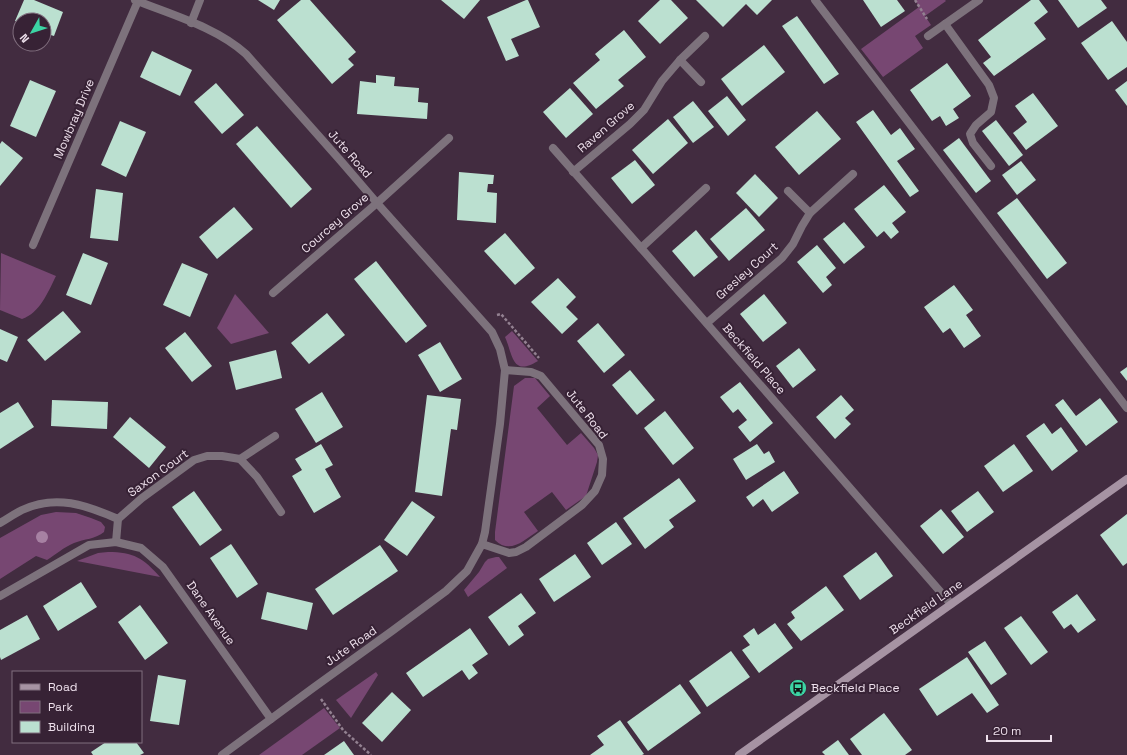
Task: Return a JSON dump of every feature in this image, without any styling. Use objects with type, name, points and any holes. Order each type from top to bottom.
[{"type":"street","points":[[191,23],[200,0]]},
{"type":"street","points":[[814,0],[1127,408]]},
{"type":"street","points":[[928,36],[979,0]]},
{"type":"street","name":"Jute Road","points":[[136,1],[221,36],[235,44],[246,54],[492,332],[500,349],[505,370],[488,518],[482,544],[467,571],[446,591],[222,755]]},
{"type":"street","name":"Mowbray Drive","points":[[33,245],[136,1]]},
{"type":"street","points":[[945,24],[990,86],[994,98],[991,112],[976,125],[970,134],[973,143],[991,166]]},
{"type":"street","name":"Raven Grove","points":[[573,172],[630,124],[644,110],[662,81],[680,60],[706,36]]},
{"type":"street","points":[[680,60],[701,82]]},
{"type":"street","name":"Courcey Grove","points":[[273,293],[449,138]]},
{"type":"street","name":"Beckfield Place","points":[[553,148],[951,604]]},
{"type":"street","name":"Gresley Court","points":[[706,323],[782,258],[793,244],[810,213],[853,174]]},
{"type":"street","points":[[641,248],[706,188]]},
{"type":"street","points":[[788,191],[810,213]]},
{"type":"street","points":[[505,370],[531,372],[541,376]]},
{"type":"street","name":"Jute Road","points":[[482,544],[509,553],[516,552],[526,547],[582,505],[596,491],[602,475],[603,459],[599,445],[541,376]]},
{"type":"street","points":[[275,436],[240,459],[258,477],[281,512]]},
{"type":"street","name":"Saxon Court","points":[[118,519],[142,498],[194,460],[207,456],[222,456],[240,459]]},
{"type":"street","name":"Beckfield Lane","points":[[739,755],[1127,480]]},
{"type":"street","points":[[0,523],[23,510],[43,503],[66,502],[93,508],[118,519],[116,542]]},
{"type":"street","name":"Dane Avenue","points":[[0,596],[89,545],[116,542],[141,548],[163,567],[271,718]]},
{"type":"path","points":[[915,0],[935,31]]},
{"type":"path","points":[[482,320],[501,314],[543,362],[541,376]]},
{"type":"path","points":[[313,688],[343,730],[371,755]]},
{"type":"green space","points":[[915,0],[946,1],[925,16],[931,25],[915,36],[923,48],[883,77],[861,49],[919,7]]},
{"type":"green space","points":[[1,253],[56,276],[39,307],[34,312],[22,319],[0,310]]},
{"type":"green space","points":[[235,294],[269,333],[231,344],[217,328]]},
{"type":"green space","points":[[512,331],[538,361],[523,367],[515,362],[505,337]]},
{"type":"green space","points":[[525,378],[535,378],[550,396],[537,408],[567,445],[581,433],[598,455],[586,496],[566,510],[552,492],[524,512],[538,531],[522,542],[512,546],[506,546],[495,540],[495,532],[514,386]]},
{"type":"green space","points":[[56,512],[76,513],[101,522],[105,527],[104,532],[90,539],[70,545],[47,560],[36,556],[0,579],[0,538],[41,515]]},
{"type":"green space","points":[[98,553],[125,553],[137,557],[160,577],[77,561]]},
{"type":"green space","points":[[499,557],[507,568],[468,597],[464,590],[485,562],[488,559]]},
{"type":"green space","points":[[376,672],[378,675],[351,718],[336,700]]},
{"type":"green space","points":[[324,708],[340,728],[302,755],[259,755]]},
{"type":"building","points":[[24,0],[34,0],[63,12],[54,36],[52,35],[52,12],[19,12]]},
{"type":"building","points":[[258,0],[280,0],[274,10]]},
{"type":"building","points":[[301,0],[310,0],[356,52],[348,59],[354,65],[332,84],[277,20]]},
{"type":"building","points":[[441,0],[480,0],[464,19]]},
{"type":"building","points":[[528,0],[540,27],[511,39],[519,56],[506,61],[487,17]]},
{"type":"building","points":[[660,0],[671,0],[688,18],[660,44],[638,21]]},
{"type":"building","points":[[696,0],[772,0],[757,15],[746,4],[723,27]]},
{"type":"building","points":[[863,0],[897,0],[905,11],[881,27]]},
{"type":"building","points":[[1031,0],[1039,0],[1048,12],[1034,23],[1046,39],[994,76],[983,63],[991,57],[978,40]]},
{"type":"building","points":[[1058,0],[1101,0],[1107,8],[1078,28]]},
{"type":"building","points":[[797,16],[839,74],[824,84],[782,26]]},
{"type":"building","points":[[1112,21],[1127,42],[1127,67],[1108,80],[1081,43]]},
{"type":"building","points":[[624,30],[646,57],[618,80],[624,86],[596,109],[573,83],[600,60],[595,54]]},
{"type":"building","points":[[764,45],[785,72],[742,106],[721,79]]},
{"type":"building","points":[[152,51],[192,70],[180,96],[140,77]]},
{"type":"building","points":[[947,63],[971,96],[953,109],[959,118],[946,126],[940,116],[932,121],[910,90]]},
{"type":"building","points":[[376,75],[395,77],[394,86],[419,88],[418,102],[428,103],[427,119],[357,114],[360,81],[376,83]]},
{"type":"building","points":[[30,80],[56,91],[36,137],[10,126]]},
{"type":"building","points":[[1127,81],[1127,106],[1115,90]]},
{"type":"building","points":[[216,83],[244,115],[222,134],[194,102]]},
{"type":"building","points":[[570,88],[593,114],[566,138],[543,112]]},
{"type":"building","points":[[1033,93],[1058,126],[1026,150],[1013,133],[1027,122],[1015,106]]},
{"type":"building","points":[[727,96],[746,120],[728,136],[708,111]]},
{"type":"building","points":[[693,101],[714,127],[693,143],[673,117]]},
{"type":"building","points":[[873,110],[891,135],[900,128],[915,149],[897,161],[919,191],[910,197],[856,122]]},
{"type":"building","points":[[817,111],[841,139],[799,175],[775,147]]},
{"type":"building","points":[[668,119],[688,143],[653,174],[632,150]]},
{"type":"building","points":[[996,120],[1023,155],[1009,166],[982,131]]},
{"type":"building","points":[[120,121],[146,132],[126,177],[101,165]]},
{"type":"building","points":[[257,126],[312,189],[291,208],[236,144]]},
{"type":"building","points":[[959,138],[991,181],[976,193],[943,150]]},
{"type":"building","points":[[2,141],[23,158],[0,186],[0,144]]},
{"type":"building","points":[[635,160],[655,185],[632,204],[611,178]]},
{"type":"building","points":[[1021,161],[1036,180],[1017,195],[1002,175]]},
{"type":"building","points":[[459,172],[494,175],[493,184],[488,184],[487,192],[497,193],[496,223],[457,220]]},
{"type":"building","points":[[755,174],[778,198],[759,217],[736,193]]},
{"type":"building","points":[[884,185],[906,212],[892,223],[899,232],[891,239],[884,231],[877,237],[854,209]]},
{"type":"building","points":[[96,189],[123,193],[118,241],[90,238]]},
{"type":"building","points":[[1017,198],[1067,263],[1047,279],[997,213]]},
{"type":"building","points":[[234,207],[253,229],[217,259],[199,237]]},
{"type":"building","points":[[746,208],[765,230],[729,261],[710,239]]},
{"type":"building","points":[[844,222],[865,247],[844,264],[823,239]]},
{"type":"building","points":[[696,230],[718,257],[694,277],[672,251]]},
{"type":"building","points":[[505,233],[535,268],[515,285],[484,251]]},
{"type":"building","points":[[817,245],[836,268],[826,277],[832,285],[823,293],[797,262]]},
{"type":"building","points":[[83,253],[108,263],[91,305],[66,295]]},
{"type":"building","points":[[376,261],[427,326],[406,343],[354,279]]},
{"type":"building","points":[[182,263],[208,274],[190,317],[163,305]]},
{"type":"building","points":[[558,278],[576,297],[566,307],[578,319],[562,334],[531,302]]},
{"type":"building","points":[[954,285],[973,310],[966,315],[981,336],[964,348],[950,328],[943,333],[924,307]]},
{"type":"building","points":[[764,294],[787,323],[763,342],[740,314]]},
{"type":"building","points":[[63,311],[81,332],[45,361],[27,340]]},
{"type":"building","points":[[327,313],[345,335],[309,364],[291,343]]},
{"type":"building","points":[[598,323],[625,355],[604,373],[577,341]]},
{"type":"building","points":[[0,329],[18,337],[7,362],[0,359]]},
{"type":"building","points":[[185,332],[212,366],[192,382],[165,348]]},
{"type":"building","points":[[440,342],[462,379],[440,392],[418,355]]},
{"type":"building","points":[[799,348],[816,370],[793,388],[776,366]]},
{"type":"building","points":[[276,350],[282,378],[236,390],[229,362]]},
{"type":"building","points":[[1127,367],[1127,381],[1120,372]]},
{"type":"building","points":[[630,370],[655,400],[637,415],[612,385]]},
{"type":"building","points":[[740,382],[773,423],[750,442],[738,427],[747,420],[738,409],[733,413],[720,397]]},
{"type":"building","points":[[322,392],[343,427],[316,443],[295,409]]},
{"type":"building","points":[[427,395],[461,399],[457,430],[451,429],[442,496],[415,492]]},
{"type":"building","points":[[841,395],[854,410],[845,418],[851,424],[835,439],[816,417]]},
{"type":"building","points":[[1100,398],[1118,422],[1086,446],[1055,405],[1063,399],[1076,416]]},
{"type":"building","points":[[52,400],[108,402],[107,429],[51,426]]},
{"type":"building","points":[[18,402],[34,427],[0,449],[0,413]]},
{"type":"building","points":[[665,411],[694,448],[673,465],[644,428]]},
{"type":"building","points":[[130,417],[166,447],[149,468],[113,437]]},
{"type":"building","points":[[1044,423],[1052,434],[1061,427],[1078,451],[1052,471],[1026,436]]},
{"type":"building","points":[[321,444],[333,465],[325,469],[341,497],[314,513],[292,476],[302,470],[295,459]]},
{"type":"building","points":[[757,444],[764,454],[769,451],[775,462],[746,480],[733,459]]},
{"type":"building","points":[[1014,444],[1033,471],[1003,492],[984,466]]},
{"type":"building","points":[[784,471],[799,493],[772,512],[763,499],[753,507],[746,497]]},
{"type":"building","points":[[679,478],[696,501],[669,520],[674,527],[645,549],[623,518]]},
{"type":"building","points":[[194,491],[222,530],[200,546],[172,507]]},
{"type":"building","points":[[978,491],[994,512],[967,532],[951,511]]},
{"type":"building","points":[[412,501],[435,517],[407,556],[384,540]]},
{"type":"building","points":[[941,509],[964,537],[943,554],[920,526]]},
{"type":"building","points":[[1127,514],[1127,563],[1123,566],[1100,535]]},
{"type":"building","points":[[616,522],[632,544],[602,565],[587,543]]},
{"type":"building","points":[[231,544],[258,584],[237,598],[210,558]]},
{"type":"building","points":[[380,545],[398,571],[333,615],[315,589]]},
{"type":"building","points":[[876,552],[893,576],[860,600],[843,576]]},
{"type":"building","points":[[575,554],[591,577],[554,602],[539,579]]},
{"type":"building","points":[[81,582],[97,607],[58,631],[43,606]]},
{"type":"building","points":[[826,586],[844,610],[801,641],[787,624],[795,618],[791,612]]},
{"type":"building","points":[[267,592],[313,603],[307,630],[261,619]]},
{"type":"building","points":[[521,593],[536,613],[518,626],[524,635],[509,646],[488,617]]},
{"type":"building","points":[[1077,594],[1096,620],[1078,633],[1071,624],[1064,629],[1052,612]]},
{"type":"building","points":[[140,605],[168,643],[145,660],[118,622]]},
{"type":"building","points":[[27,615],[40,639],[1,660],[0,630]]},
{"type":"building","points":[[1021,616],[1048,652],[1031,665],[1004,628]]},
{"type":"building","points":[[775,623],[793,648],[759,673],[742,650],[750,645],[743,636],[754,628],[758,635]]},
{"type":"building","points":[[470,628],[488,654],[472,665],[478,673],[469,680],[462,670],[423,697],[406,673]]},
{"type":"building","points":[[985,641],[1007,674],[991,685],[968,652]]},
{"type":"building","points":[[731,651],[750,677],[707,707],[689,681]]},
{"type":"building","points":[[967,657],[999,705],[987,713],[972,693],[937,716],[919,689]]},
{"type":"building","points":[[158,675],[186,680],[179,725],[150,721]]},
{"type":"building","points":[[680,684],[701,713],[648,751],[627,722]]},
{"type":"building","points":[[392,692],[411,710],[382,742],[362,723]]},
{"type":"building","points":[[884,713],[912,750],[905,755],[862,755],[850,739]]},
{"type":"building","points":[[620,720],[644,754],[590,755],[604,745],[597,736]]},
{"type":"building","points":[[838,740],[849,755],[825,755],[822,752]]},
{"type":"building","points":[[344,741],[354,755],[324,755]]},
{"type":"building","points":[[104,743],[137,743],[144,753],[140,755],[93,755],[91,752]]},
{"type":"place","name":"Beckfield Place","points":[[798,688]]}]
